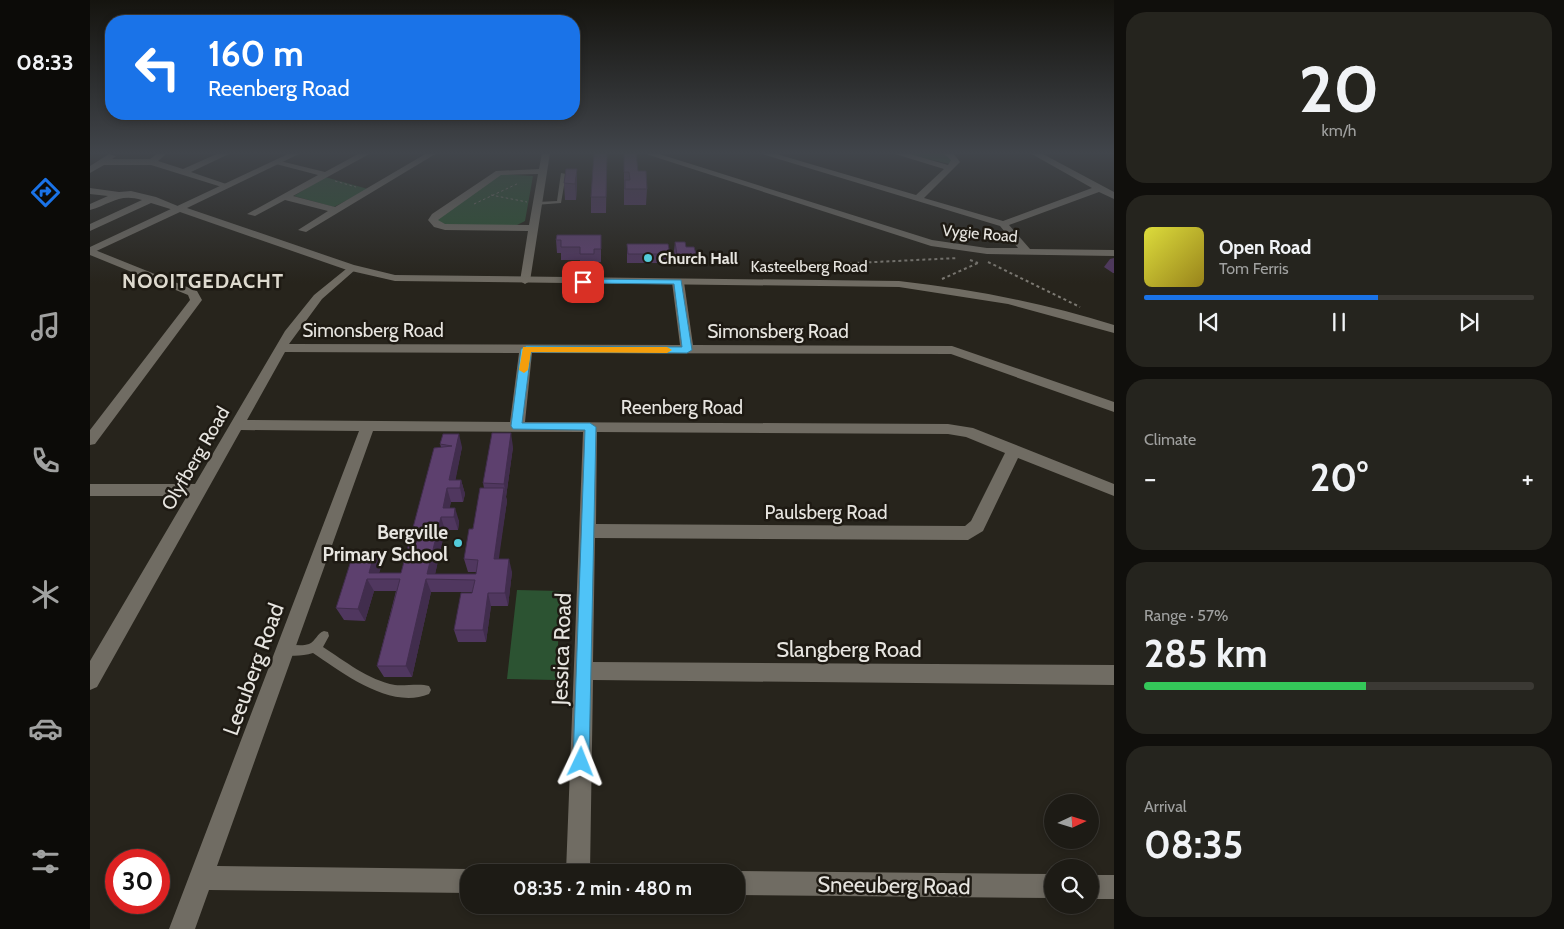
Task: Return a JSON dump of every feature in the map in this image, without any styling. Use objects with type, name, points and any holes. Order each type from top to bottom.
[{"type":"street","points":[[90,207],[116,196]]},
{"type":"street","name":"Kasteelberg Road","points":[[141,196],[180,208],[350,268],[411,279],[874,283],[936,287],[1026,304],[1114,329]]},
{"type":"street","points":[[90,251],[205,196]]},
{"type":"street","points":[[303,230],[359,196]]},
{"type":"street","points":[[464,196],[435,216],[433,220],[435,224],[445,227],[534,228]]},
{"type":"street","points":[[524,281],[534,228],[537,196]]},
{"type":"street","name":"Vygie Road","points":[[782,196],[907,237],[968,249],[1114,253]]},
{"type":"street","points":[[908,196],[1003,224],[1027,252]]},
{"type":"street","points":[[1003,224],[1077,196]]},
{"type":"street","points":[[252,214],[285,197],[336,210]]},
{"type":"street","points":[[90,228],[153,199]]},
{"type":"street","points":[[90,251],[192,292],[196,300],[195,305],[90,440]]},
{"type":"street","name":"Olyfberg Road","points":[[90,680],[289,334],[318,297],[350,268]]},
{"type":"street","points":[[678,282],[687,350]]},
{"type":"street","name":"Simonsberg Road","points":[[282,348],[952,350],[1114,407]]},
{"type":"street","points":[[517,426],[526,349]]},
{"type":"street","name":"Reenberg Road","points":[[237,425],[948,429],[968,432],[1114,490]]},
{"type":"street","name":"Leeuberg Road","points":[[182,929],[368,426]]},
{"type":"street","name":"Jessica Road","points":[[578,864],[590,427]]},
{"type":"street","name":"Paulsberg Road","points":[[588,530],[968,532],[978,526],[1014,450]]},
{"type":"street","points":[[90,490],[199,490]]},
{"type":"street","name":"Slangberg Road","points":[[584,671],[1114,675]]},
{"type":"street","points":[[201,878],[460,881]]},
{"type":"street","name":"Sneeuberg Road","points":[[745,883],[1044,886]]},
{"type":"street","points":[[1099,887],[1114,887]]},
{"type":"lane","points":[[537,204],[559,202],[560,196]]},
{"type":"lane","points":[[315,648],[324,636]]},
{"type":"lane","points":[[286,650],[315,648],[387,690],[409,693],[425,690]]},
{"type":"path","points":[[467,208],[490,196]]},
{"type":"path","points":[[493,196],[537,204]]},
{"type":"path","points":[[992,257],[985,260],[1087,310]]},
{"type":"path","points":[[773,273],[834,264],[960,258]]},
{"type":"path","points":[[966,258],[978,263]]},
{"type":"path","points":[[937,280],[982,261]]},
{"type":"green space","points":[[295,196],[354,196],[334,207]]},
{"type":"green space","points":[[469,196],[529,196],[525,221],[515,226],[446,225],[438,222],[438,218]]},
{"type":"green space","points":[[517,590],[561,591],[556,680],[507,679]]},
{"type":"building","points":[[557,235],[601,235],[601,249],[594,249],[594,254],[580,254],[580,247],[561,247],[561,240],[556,240]]},
{"type":"building","points":[[675,242],[685,242],[686,247],[694,247],[696,254],[677,255]]},
{"type":"building","points":[[627,244],[668,244],[670,254],[628,254]]},
{"type":"building","points":[[492,433],[511,433],[504,484],[483,483]]},
{"type":"building","points":[[443,434],[459,434],[449,480],[461,480],[460,488],[447,488],[443,508],[455,508],[454,517],[441,517],[427,574],[476,574],[478,560],[464,559],[469,529],[473,529],[480,488],[504,488],[494,559],[509,559],[505,593],[488,593],[483,630],[454,630],[461,593],[472,593],[475,580],[426,579],[406,666],[377,666],[400,579],[367,579],[358,609],[336,608],[354,551],[375,551],[369,573],[401,573],[434,448],[452,446],[440,444]]},
{"type":"slow traffic","points":[[524,370],[526,349],[667,350]]},
{"type":"place","name":"Church Hall","points":[[648,258]]},
{"type":"place","name":"Bergville Primary School","points":[[458,543]]},
{"type":"district","name":"NOOITGEDACHT","points":[[203,281]]},
{"type":"route","points":[[581,762],[590,427],[517,426],[526,349],[687,350],[678,282],[583,282]]}]
